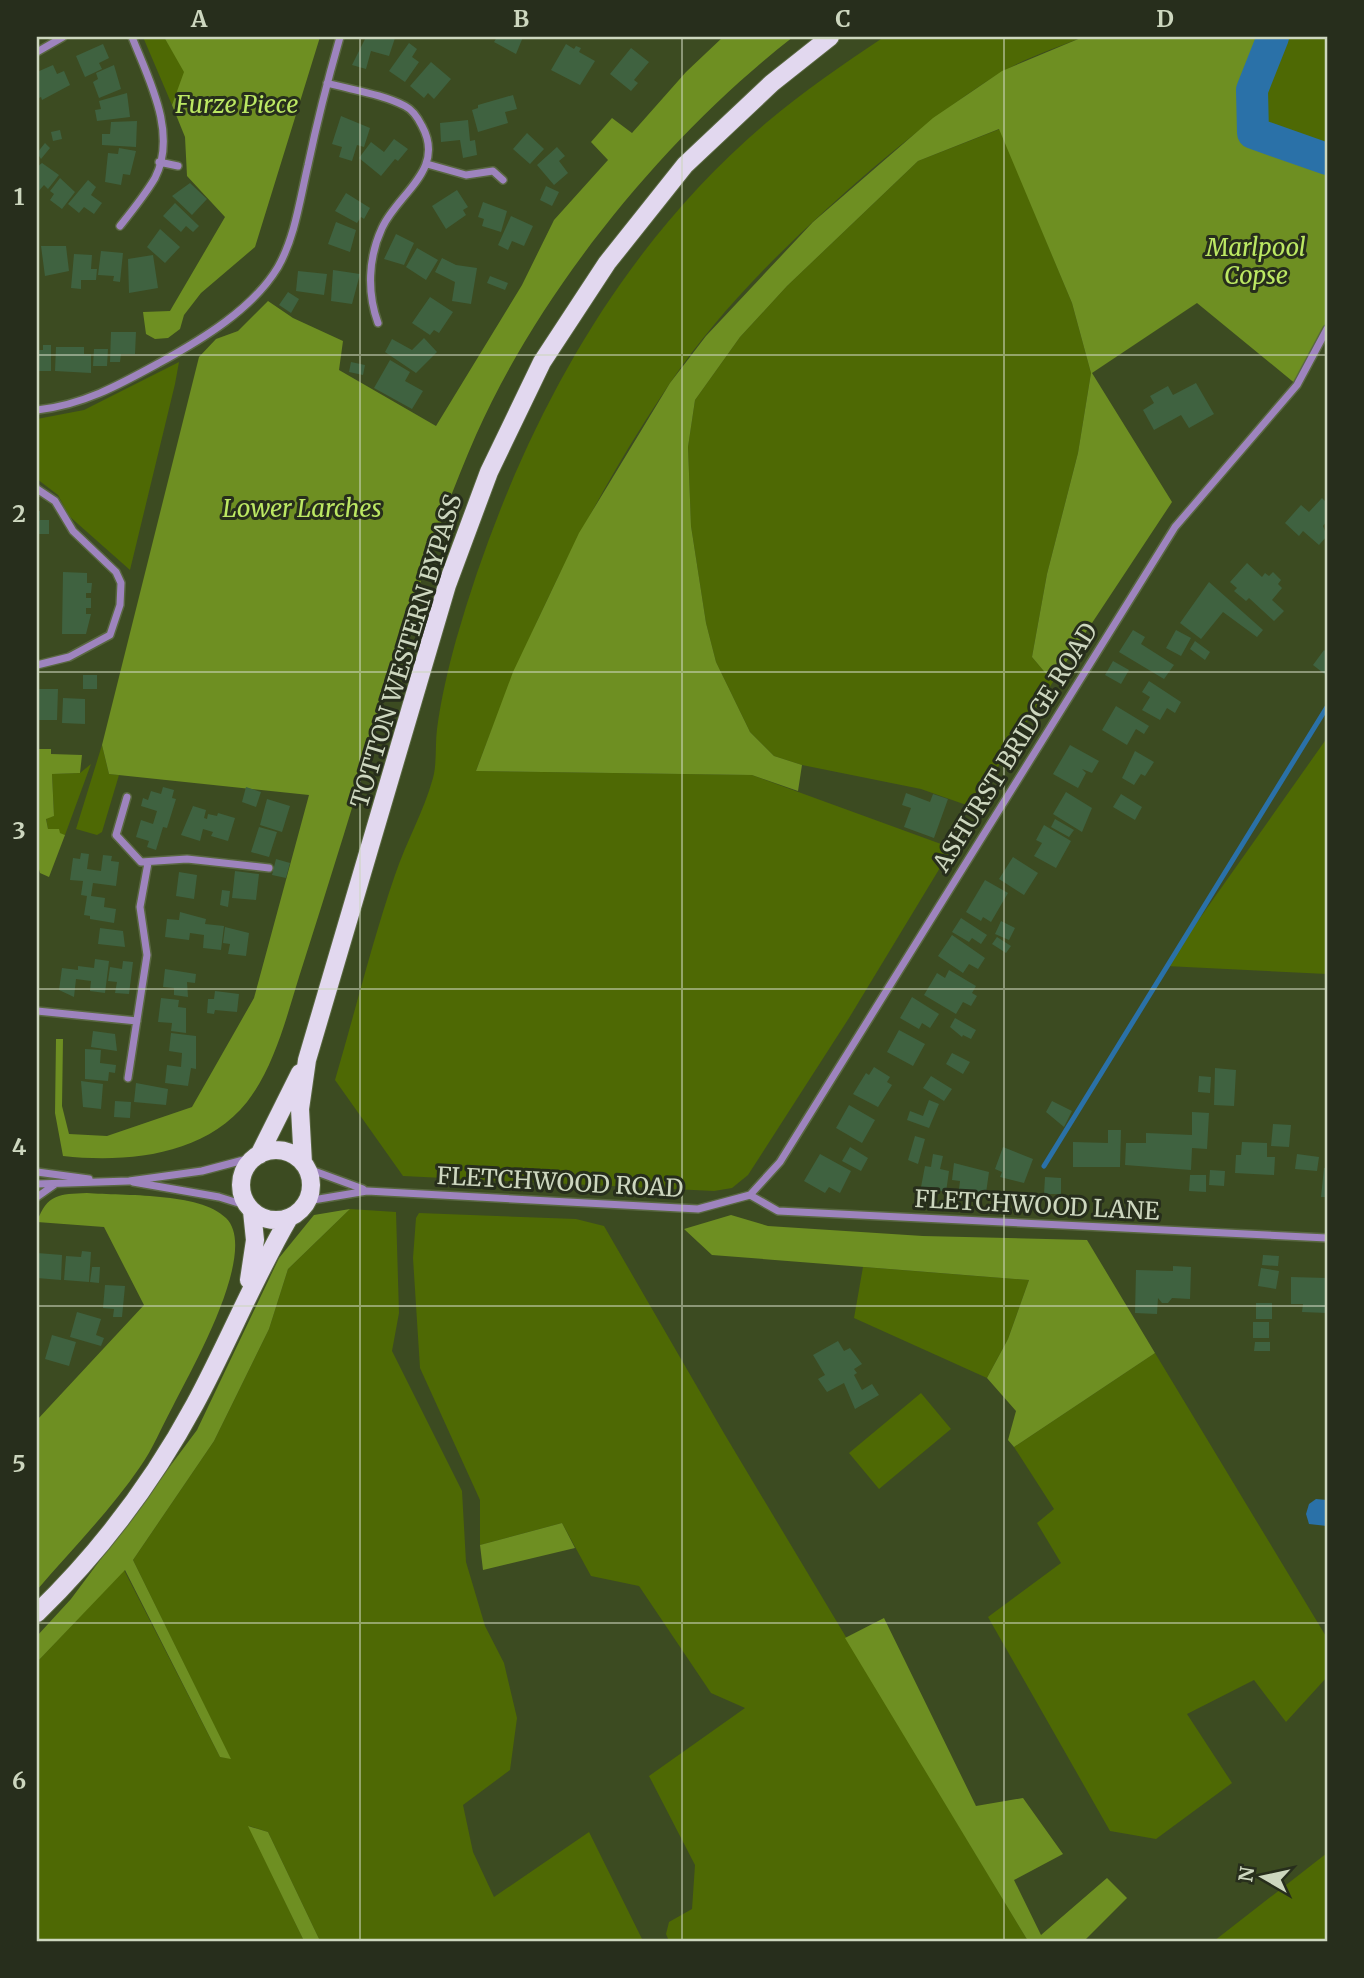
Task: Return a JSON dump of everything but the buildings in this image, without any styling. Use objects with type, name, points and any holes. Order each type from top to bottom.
[{"type":"main road","name":"TOTTON WESTERN BYPASS","points":[[304,1166],[300,1109],[307,1060],[447,585],[489,471],[542,362],[607,263],[685,165],[772,83],[830,37]]},
{"type":"main road","name":"TOTTON WESTERN BYPASS","points":[[257,1156],[307,1060]]},
{"type":"main road","points":[[37,1613],[88,1560],[169,1448],[289,1218],[307,1201],[310,1179],[304,1166],[282,1151],[257,1156],[241,1181],[250,1209],[255,1240],[247,1294]]},
{"type":"main road","points":[[250,1209],[273,1220],[289,1218]]},
{"type":"street","points":[[37,52],[47,40],[63,37]]},
{"type":"street","points":[[120,226],[156,175],[163,124],[132,37]]},
{"type":"street","points":[[37,410],[81,402],[101,394],[188,348],[214,330],[266,284],[277,269],[291,235],[340,37]]},
{"type":"street","points":[[327,83],[397,103],[412,111],[425,131],[429,151],[427,164],[421,177],[388,216],[377,243],[369,292],[378,323]]},
{"type":"street","points":[[159,162],[178,166]]},
{"type":"street","points":[[427,164],[466,175],[493,172],[503,180]]},
{"type":"street","name":"ASHURST BRIDGE ROAD","points":[[750,1195],[780,1162],[1175,527],[1297,385],[1327,329]]},
{"type":"street","points":[[37,489],[55,501],[63,520],[116,572],[121,583],[120,605],[110,635],[69,657],[37,665]]},
{"type":"street","points":[[127,797],[116,835],[136,859],[148,863],[187,859],[269,868]]},
{"type":"street","points":[[128,1079],[147,955],[140,900],[148,863]]},
{"type":"street","points":[[37,1011],[137,1021]]},
{"type":"street","points":[[129,1181],[202,1171],[257,1156]]},
{"type":"street","name":"FLETCHWOOD ROAD","points":[[304,1166],[367,1191]]},
{"type":"street","points":[[37,1172],[93,1180],[129,1181],[219,1197],[250,1209]]},
{"type":"street","points":[[37,1184],[55,1185],[93,1180]]},
{"type":"street","points":[[37,1197],[55,1185]]},
{"type":"street","name":"FLETCHWOOD ROAD","points":[[307,1201],[367,1191],[698,1209],[750,1195]]},
{"type":"street","name":"FLETCHWOOD LANE","points":[[750,1195],[778,1212],[1327,1238]]},
{"type":"green space","points":[[143,37],[164,37],[185,72],[172,105]]},
{"type":"green space","name":"Furze Piece","points":[[164,37],[320,37],[255,247],[201,293],[184,315],[180,329],[168,338],[155,339],[146,334],[143,312],[170,311],[225,217],[187,176],[185,137],[172,105],[184,72]]},
{"type":"green space","name":"Lower Larches","points":[[723,37],[793,37],[746,76],[654,167],[572,270],[535,325],[503,380],[456,483],[420,583],[284,1026],[265,1074],[247,1102],[229,1120],[186,1145],[138,1156],[63,1156],[55,1113],[56,1039],[63,1039],[62,1106],[69,1134],[107,1136],[192,1107],[254,998],[309,795],[109,774],[102,745],[199,357],[216,339],[238,331],[268,301],[293,318],[343,341],[339,370],[436,426],[522,285],[554,220],[608,160],[591,142],[612,118],[632,133],[686,72]]},
{"type":"green space","points":[[884,37],[1083,37],[1010,68],[935,118],[818,217],[764,269],[714,325],[691,353],[640,429],[586,523],[516,669],[476,771],[752,775],[952,848],[849,1018],[748,1175],[732,1188],[714,1191],[403,1176],[335,1080],[399,863],[433,778],[436,735],[453,651],[479,567],[506,496],[537,426],[573,358],[614,294],[659,232],[710,175],[766,123],[824,78]]},
{"type":"green space","name":"Marlpool Copse","points":[[1083,37],[1274,37],[1252,80],[1246,129],[1250,137],[1273,148],[1327,162],[1327,329],[1297,385],[1197,303],[1092,373],[1172,502],[1053,682],[1032,657],[1047,574],[1078,453],[1091,373],[1072,303],[999,129],[918,161],[787,286],[740,337],[695,400],[688,447],[691,526],[706,623],[716,662],[750,732],[774,756],[802,765],[798,791],[752,775],[476,771],[513,672],[579,533],[670,383],[706,336],[813,222],[933,118],[1002,71]]},
{"type":"green space","points":[[1277,37],[1327,37],[1327,158],[1308,145],[1269,140],[1251,126],[1259,70]]},
{"type":"green space","points":[[1000,129],[1072,303],[1091,373],[1078,453],[1047,574],[1032,657],[1053,682],[972,807],[921,789],[802,765],[774,756],[750,732],[716,662],[706,623],[691,526],[688,447],[695,400],[740,337],[787,286],[918,161]]},
{"type":"green space","points":[[179,362],[130,570],[69,516],[58,495],[37,479],[37,419],[84,410]]},
{"type":"green space","points":[[1327,738],[1327,974],[1166,966]]},
{"type":"green space","points":[[102,745],[109,774],[119,775],[102,832],[97,835],[76,829]]},
{"type":"green space","points":[[37,749],[51,749],[51,754],[82,755],[80,773],[52,774],[54,816],[46,819],[48,829],[59,829],[60,833],[65,835],[49,877],[40,873],[37,862]]},
{"type":"green space","points":[[91,764],[65,835],[48,829],[46,818],[54,816],[52,774],[80,773]]},
{"type":"green space","points":[[87,1193],[180,1199],[214,1210],[226,1218],[234,1234],[234,1257],[219,1312],[149,1453],[116,1499],[37,1590],[37,1420],[144,1305],[104,1227],[37,1222],[45,1206],[55,1197]]},
{"type":"green space","points":[[350,1209],[396,1212],[399,1313],[392,1351],[462,1491],[466,1562],[485,1626],[504,1663],[517,1718],[510,1770],[463,1805],[473,1852],[494,1897],[589,1832],[643,1941],[320,1941],[268,1832],[249,1826],[304,1941],[37,1941],[37,1662],[124,1570],[220,1757],[230,1758],[133,1560],[214,1441],[269,1329],[288,1269]]},
{"type":"green space","points":[[350,1209],[288,1269],[269,1329],[214,1441],[133,1560],[231,1759],[220,1757],[125,1570],[37,1662],[37,1636],[71,1599],[197,1430],[279,1258],[314,1215]]},
{"type":"green space","points":[[419,1213],[576,1219],[604,1226],[725,1435],[1028,1941],[669,1941],[666,1934],[669,1922],[692,1909],[695,1865],[649,1776],[745,1708],[711,1693],[639,1586],[591,1576],[562,1523],[480,1545],[480,1500],[420,1368],[413,1258],[416,1218]]},
{"type":"green space","points":[[731,1215],[768,1226],[923,1236],[1087,1240],[1155,1353],[1014,1447],[1008,1440],[1016,1411],[987,1378],[1008,1339],[1029,1280],[712,1255],[684,1229]]},
{"type":"green space","points":[[863,1267],[1029,1280],[1008,1339],[987,1378],[854,1318]]},
{"type":"green space","points":[[1155,1353],[1327,1638],[1327,1677],[1286,1722],[1254,1680],[1187,1714],[1232,1783],[1156,1839],[1110,1831],[988,1617],[1061,1563],[1037,1523],[1054,1509],[1014,1447]]},
{"type":"green space","points":[[921,1393],[951,1429],[879,1489],[849,1453]]},
{"type":"green space","points":[[562,1523],[575,1548],[483,1570],[480,1545]]},
{"type":"green space","points":[[884,1618],[976,1806],[1023,1798],[1063,1854],[1014,1880],[1041,1935],[1107,1878],[1127,1898],[1084,1941],[1028,1941],[845,1638]]},
{"type":"green space","points":[[248,1826],[268,1832],[320,1941],[304,1941]]},
{"type":"green space","points":[[1327,1853],[1327,1941],[1214,1941]]},
{"type":"water","points":[[1316,1499],[1327,1500],[1327,1526],[1309,1524],[1306,1514],[1309,1504]]},
{"type":"waterway","points":[[1273,37],[1252,90],[1253,133],[1327,159]]},
{"type":"waterway","points":[[1044,1166],[1327,707]]}]
